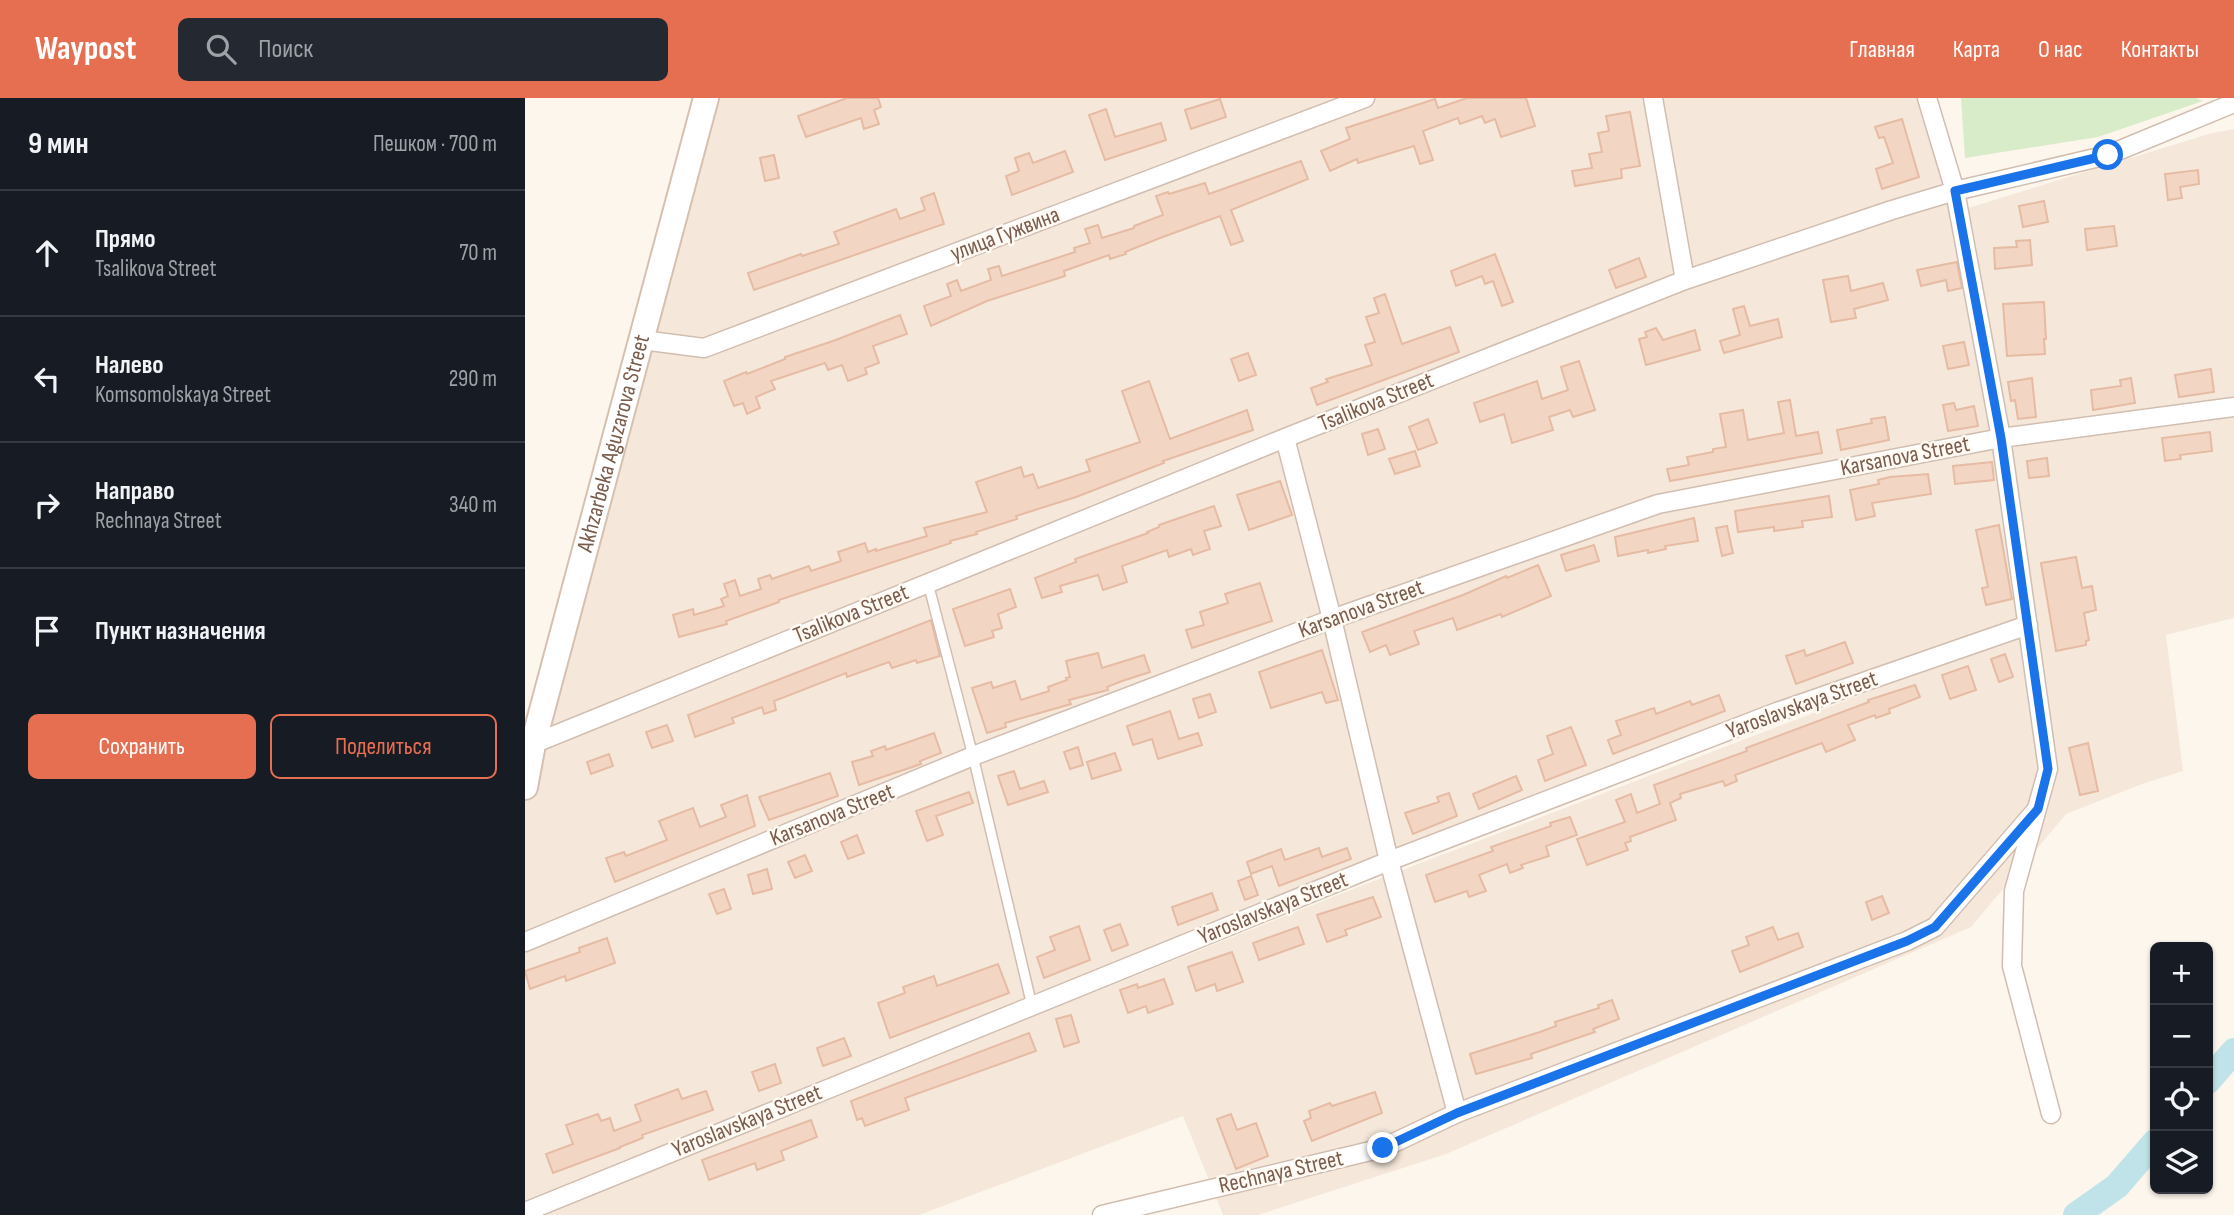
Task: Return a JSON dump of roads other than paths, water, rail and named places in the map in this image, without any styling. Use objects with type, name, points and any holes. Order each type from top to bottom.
[{"type":"street","name":"Akhzarbeka Aguzarova Street","points":[[526,776],[706,98]]},
{"type":"street","name":"улица Гужвина","points":[[642,340],[703,348],[1365,98]]},
{"type":"street","points":[[1653,98],[1685,280]]},
{"type":"street","points":[[1927,98],[1955,191],[2001,438],[2048,769],[2014,891],[2012,967],[2051,1114]]},
{"type":"street","name":"Tsalikova Street","points":[[2227,98],[2234,103]]},
{"type":"street","name":"Tsalikova Street","points":[[533,744],[1285,438],[1685,280],[1955,191],[2108,155],[2234,103]]},
{"type":"street","name":"Karsanova Street","points":[[525,942],[974,756],[1332,619],[1658,504],[2001,438],[2234,407]]},
{"type":"street","points":[[1285,438],[1332,619],[1389,861],[1457,1113]]},
{"type":"street","name":"Yaroslavskaya Street","points":[[525,1212],[1389,861],[1777,712],[2028,625]]},
{"type":"street","name":"Rechnaya Street","points":[[1102,1215],[1383,1148],[1457,1113],[1907,941],[1935,927],[2038,809]]},
{"type":"lane","points":[[928,583],[974,756],[1033,1006]]},
{"type":"waterway","points":[[2213,1075],[2234,1051]]},
{"type":"waterway","points":[[2076,1215],[2117,1186],[2150,1148]]}]
